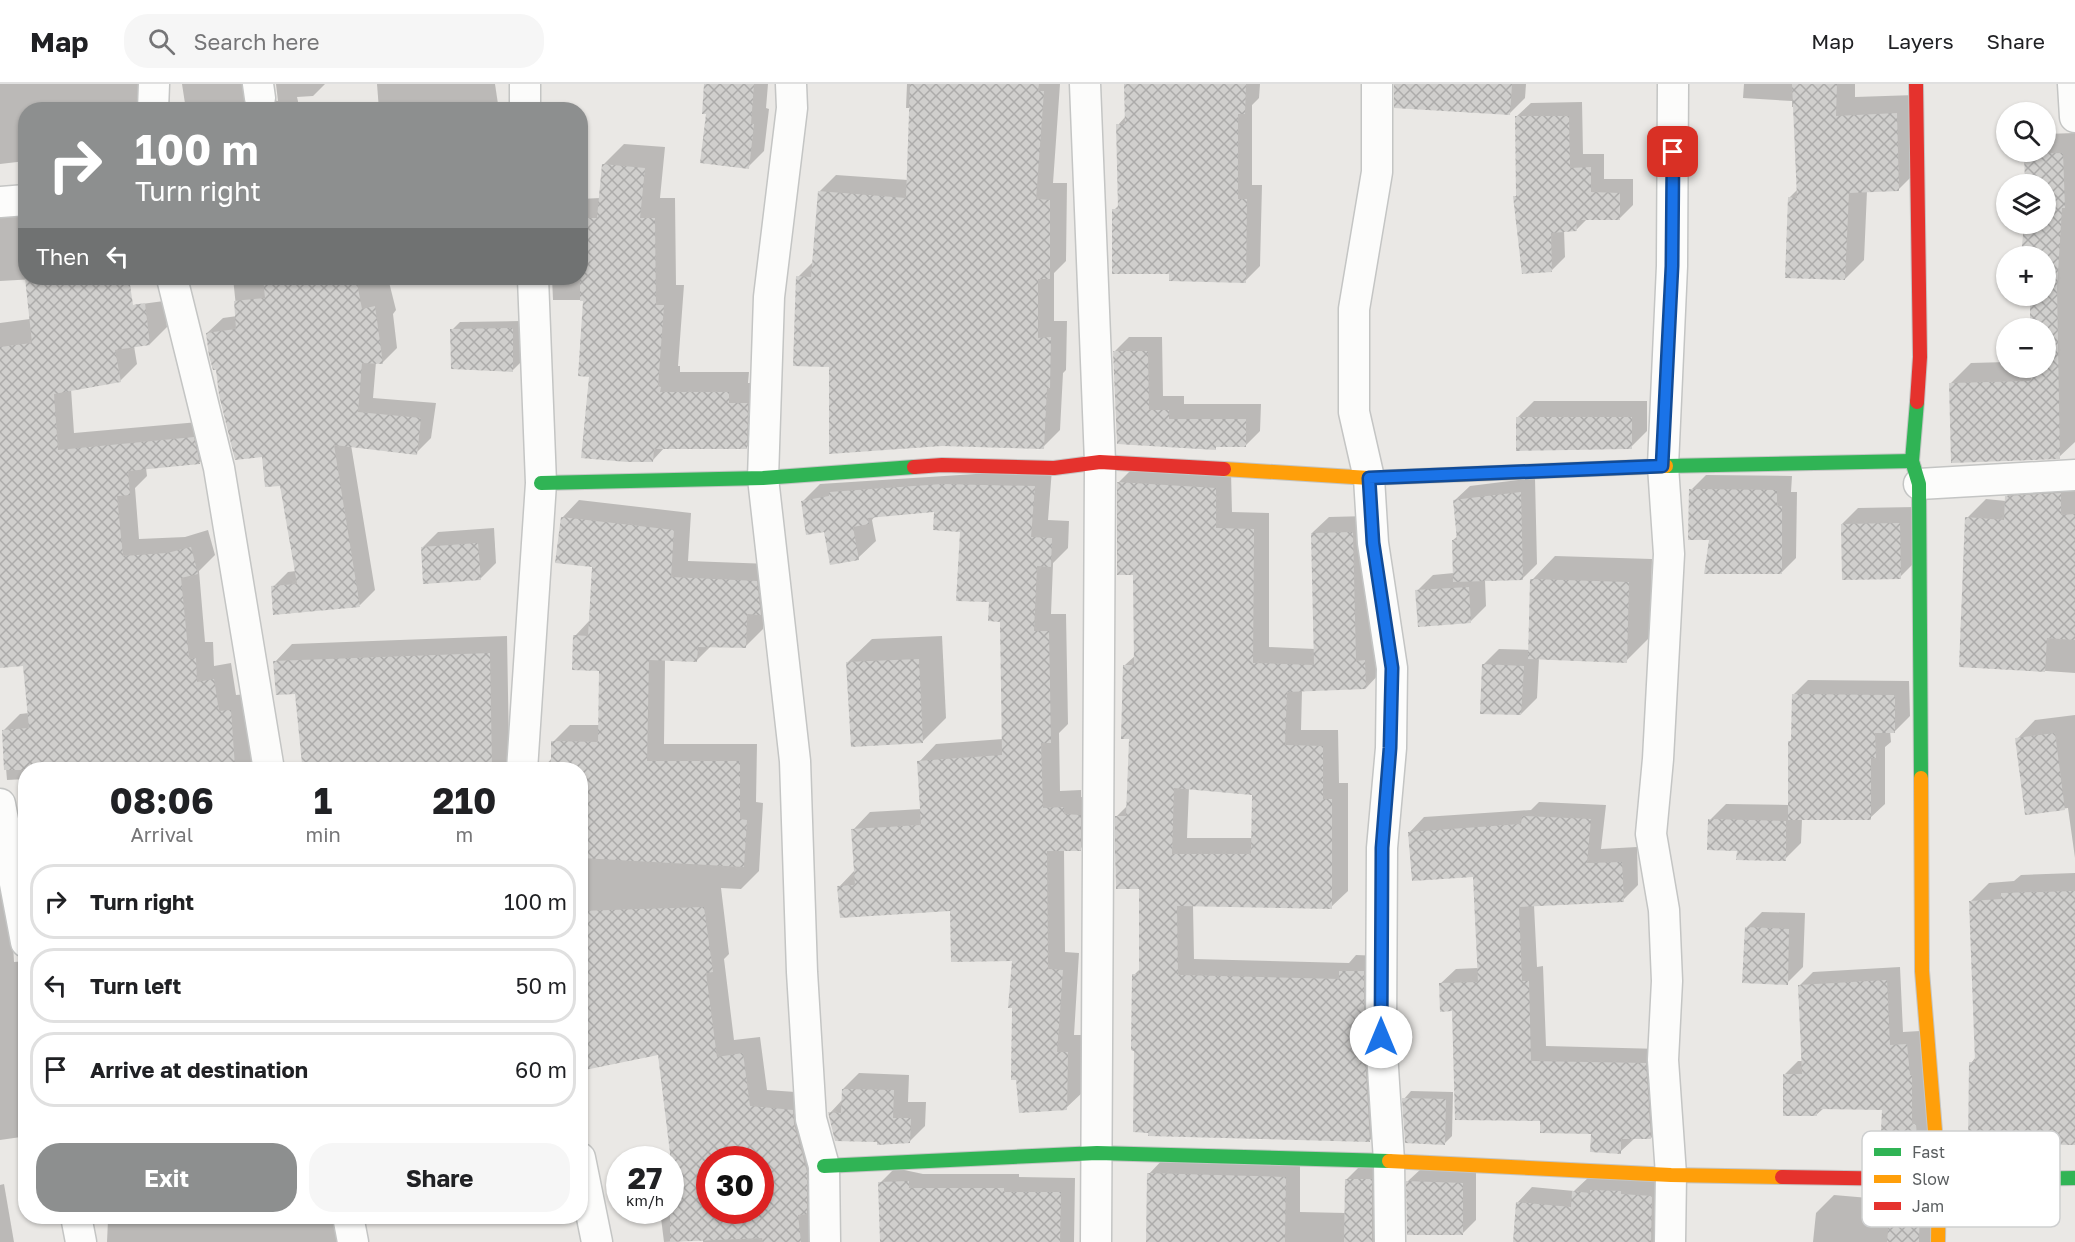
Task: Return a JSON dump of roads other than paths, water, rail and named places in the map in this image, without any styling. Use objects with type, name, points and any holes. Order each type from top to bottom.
[{"type":"street","points":[[153,102],[154,84]]},
{"type":"street","points":[[525,84],[525,102]]},
{"type":"street","points":[[791,84],[792,108],[769,297],[763,478],[795,761],[802,972],[811,1119],[824,1167],[825,1242]]},
{"type":"street","points":[[1085,84],[1100,462],[1096,1242]]},
{"type":"street","points":[[1377,84],[1377,172],[1354,309],[1354,412],[1369,478],[1373,543],[1392,668],[1390,748],[1382,848],[1381,1037],[1389,1161],[1390,1242]]},
{"type":"street","points":[[1670,1242],[1671,1175],[1663,1060],[1667,981],[1665,910],[1651,834],[1658,759],[1669,554],[1662,466],[1672,266],[1673,84]]},
{"type":"street","points":[[1916,84],[1920,357],[1915,472],[1922,971],[1935,1131]]},
{"type":"street","points":[[2073,84],[2075,117]]},
{"type":"street","points":[[0,202],[18,201]]},
{"type":"street","points":[[174,285],[219,468],[268,762]]},
{"type":"street","points":[[523,762],[541,483],[533,285]]},
{"type":"street","points":[[541,483],[763,478],[942,465],[1054,468],[1100,462],[1369,478],[1662,466],[2075,475]]},
{"type":"street","points":[[18,805],[0,804],[18,900]]},
{"type":"street","points":[[824,1167],[1097,1153],[1389,1161],[1671,1175],[1862,1179]]},
{"type":"street","points":[[2060,1178],[2075,1178]]},
{"type":"street","points":[[588,1198],[597,1242]]},
{"type":"street","points":[[78,1224],[81,1242]]},
{"type":"street","points":[[349,1224],[352,1242]]},
{"type":"street","points":[[1938,1227],[1938,1242]]}]
